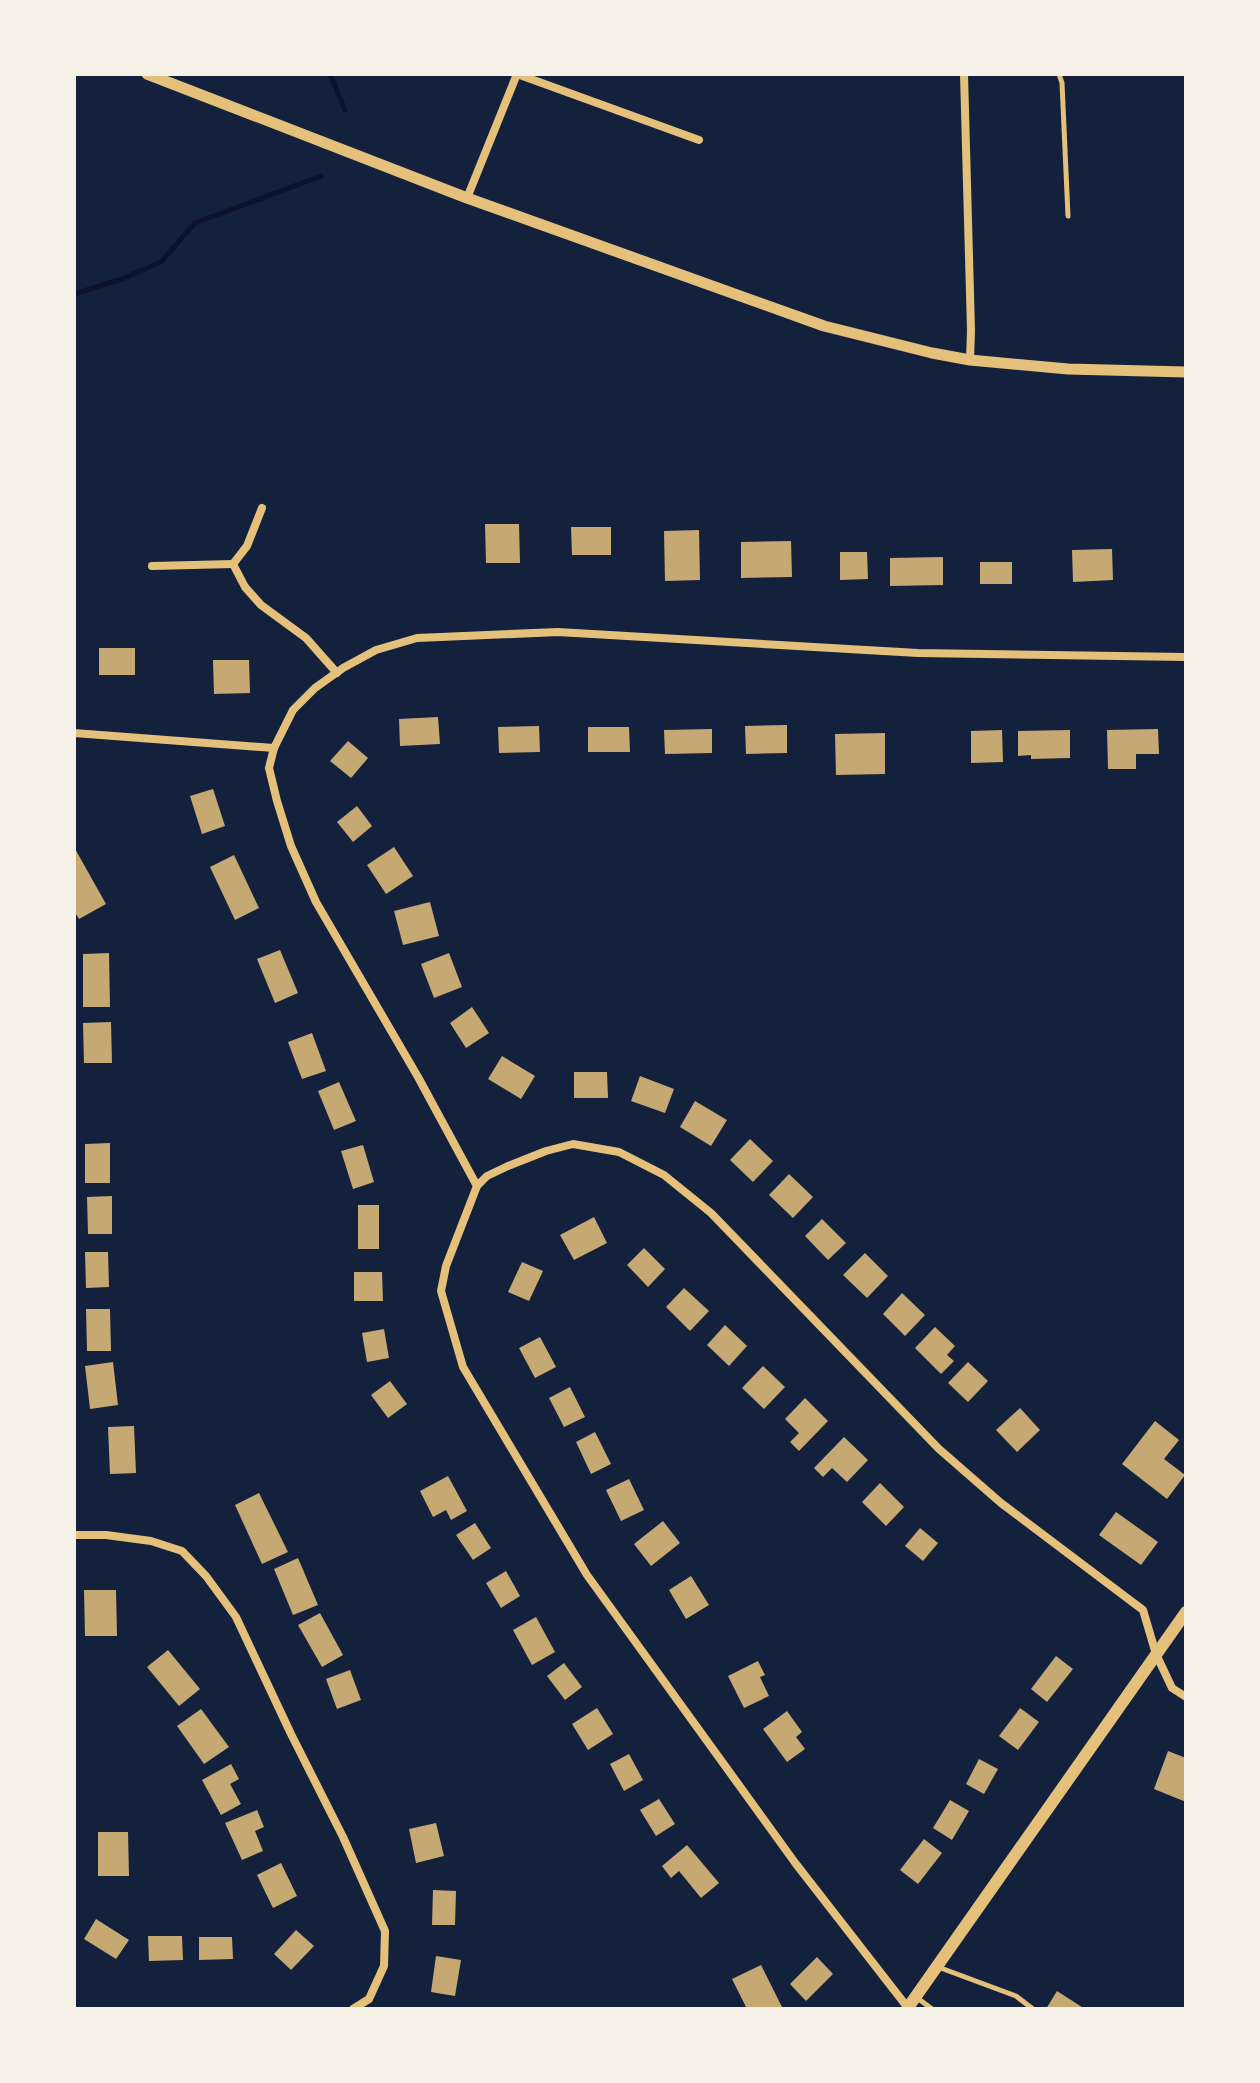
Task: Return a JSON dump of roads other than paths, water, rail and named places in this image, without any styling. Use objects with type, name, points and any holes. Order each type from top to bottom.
[{"type":"main road","points":[[907,2009],[1186,1612]]},
{"type":"street","points":[[147,74],[166,78],[467,198],[824,326],[970,360],[1068,369],[1186,372]]},
{"type":"street","points":[[467,198],[517,74],[699,140]]},
{"type":"street","points":[[964,74],[970,360]]},
{"type":"street","points":[[233,564],[247,546],[262,508]]},
{"type":"street","points":[[152,566],[233,564]]},
{"type":"street","points":[[233,564],[245,587],[261,605],[306,638],[337,673]]},
{"type":"street","points":[[477,1186],[418,1077],[316,902],[291,846],[269,768],[274,748],[293,710],[315,688],[376,650],[417,638],[558,632],[918,653],[1186,657]]},
{"type":"street","points":[[74,733],[274,748]]},
{"type":"street","points":[[907,2009],[796,1864],[587,1575],[463,1367],[441,1291],[446,1266],[477,1186],[487,1176],[508,1166],[573,1144],[619,1152],[664,1175],[711,1213],[939,1449],[1001,1503],[1143,1610],[1156,1654],[1172,1688],[1186,1697]]},
{"type":"street","points":[[74,1535],[106,1535],[151,1541],[182,1551],[206,1576],[236,1617],[385,1931],[384,1966],[369,1999],[353,2009]]},
{"type":"lane","points":[[1059,74],[1062,83],[1068,216]]},
{"type":"lane","points":[[937,1967],[1016,1996],[1033,2009]]},
{"type":"lane","points":[[916,1997],[932,2009]]},
{"type":"waterway","points":[[330,74],[345,110]]},
{"type":"waterway","points":[[74,294],[122,279],[161,262],[195,223],[321,176]]}]
